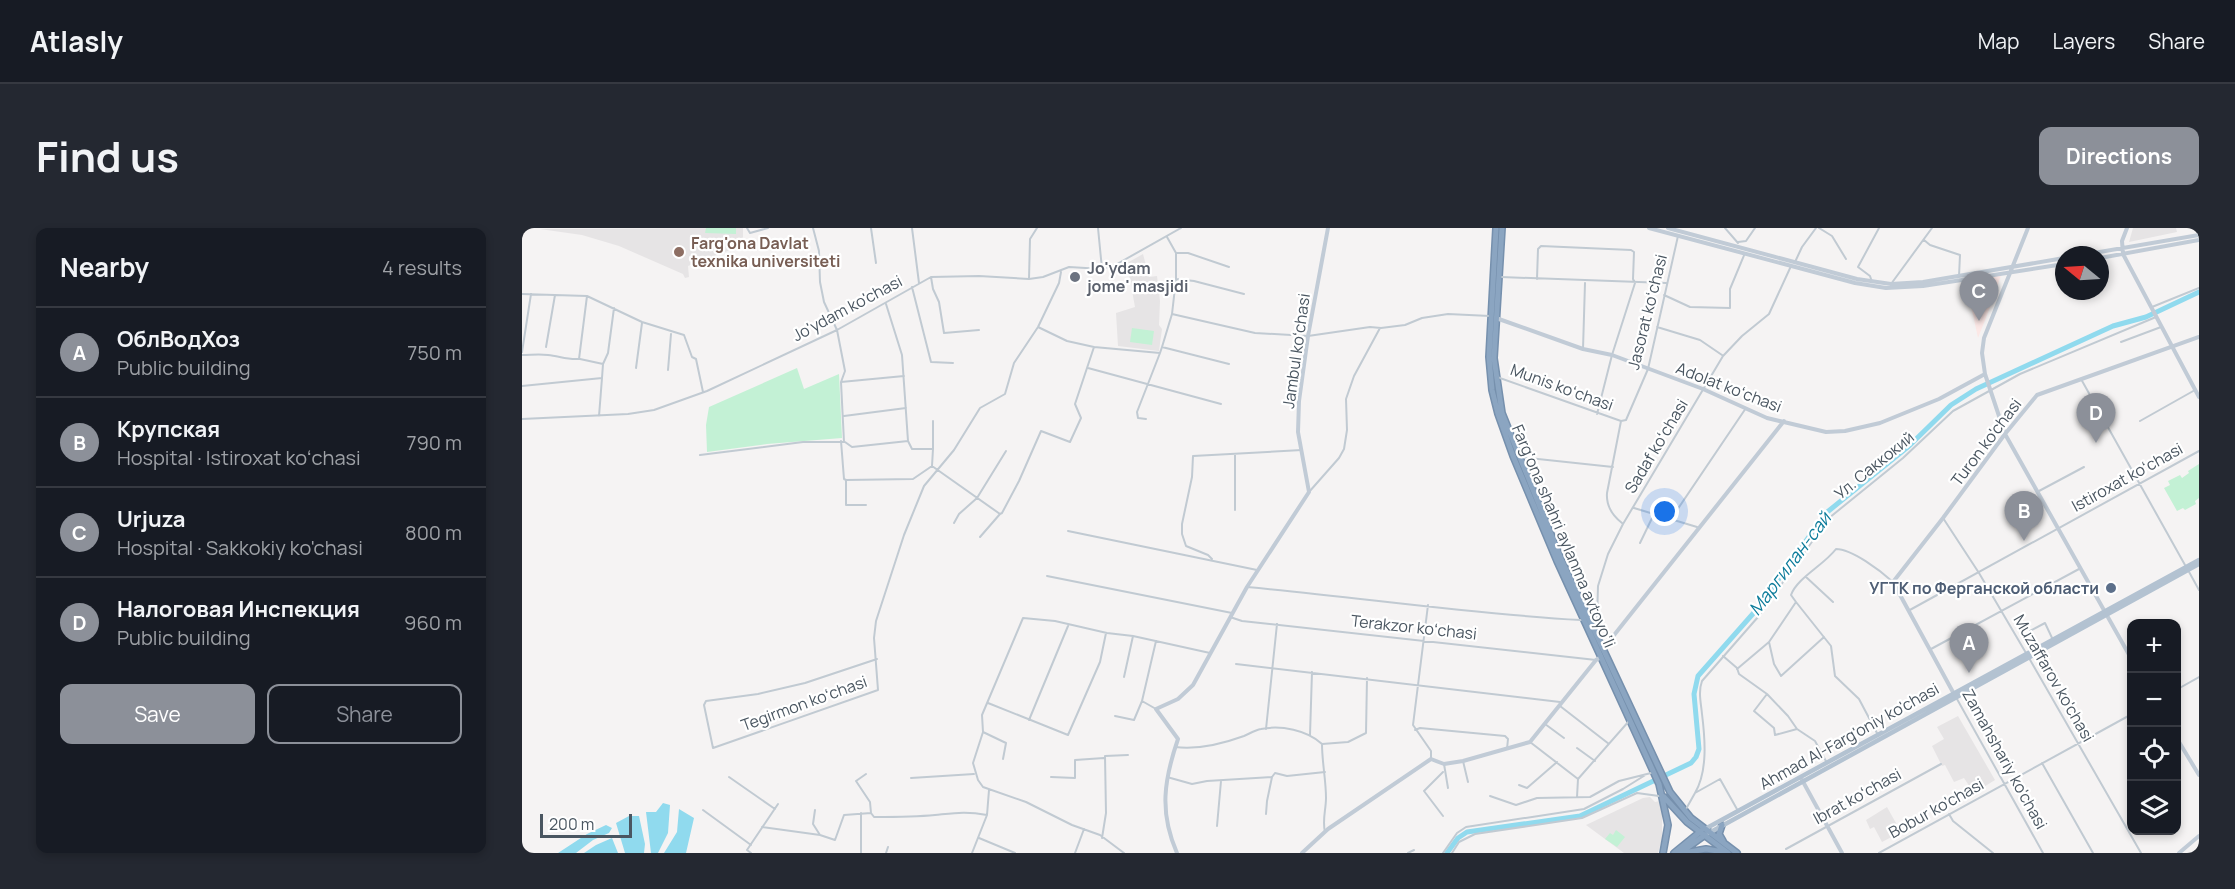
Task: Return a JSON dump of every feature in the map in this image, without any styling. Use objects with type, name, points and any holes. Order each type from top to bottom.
[{"type":"highway","name":"Farg‘ona shahri aylanma avtoyo‘li","points":[[1496,228],[1493,317],[1495,376],[1502,413],[1598,659],[1657,772]]},
{"type":"highway","name":"Farg‘ona shahri aylanma avtoyo‘li","points":[[1502,228],[1489,367],[1496,405],[1513,456],[1593,625],[1657,772]]},
{"type":"highway","points":[[1657,772],[1684,811],[1704,832],[1737,853]]},
{"type":"highway","points":[[1657,772],[1668,825],[1663,853]]},
{"type":"highway","points":[[1663,796],[1727,853]]},
{"type":"highway","points":[[1722,825],[1719,834],[1724,843]]},
{"type":"highway","name":"Ahmad Al-Farg'oniy ko'chasi","points":[[1674,853],[1704,832]]},
{"type":"highway","name":"Ahmad Al-Farg'oniy ko'chasi","points":[[1682,853],[1704,832]]},
{"type":"highway","points":[[1682,853],[1712,849],[1727,853]]},
{"type":"main road","name":"Ahmad Al-Farg'oniy ko'chasi","points":[[1704,832],[1722,825],[2199,560]]},
{"type":"main road","name":"Ahmad Al-Farg'oniy ko'chasi","points":[[2187,568],[2199,564]]},
{"type":"main road","name":"Ahmad Al-Farg'oniy ko'chasi","points":[[2028,656],[2053,640],[2106,613]]},
{"type":"main road","name":"Ahmad Al-Farg'oniy ko'chasi","points":[[1704,832],[1738,811],[1802,780],[1827,763],[1878,735],[1955,696]]},
{"type":"street","points":[[747,228],[750,233],[768,228]]},
{"type":"street","points":[[813,228],[819,251],[820,282],[825,302],[837,330],[844,371],[841,382],[846,505],[866,506]]},
{"type":"street","points":[[871,228],[876,263]]},
{"type":"street","points":[[912,228],[919,283]]},
{"type":"street","points":[[1029,279],[1030,239],[1037,228]]},
{"type":"street","points":[[1098,228],[1102,269]]},
{"type":"street","name":"Jo'ydam ko'chasi","points":[[522,419],[599,416],[654,410],[703,392],[837,330],[931,277],[978,276],[1029,279],[1061,272],[1069,267],[1102,269],[1117,264],[1181,228]]},
{"type":"street","name":"Jambul koʻchasi","points":[[1309,492],[1298,432],[1299,401],[1308,336],[1328,228]]},
{"type":"street","points":[[1649,228],[1783,261]]},
{"type":"street","points":[[1668,228],[1738,244],[1793,264],[1865,285],[1886,288],[1923,286],[2055,265]]},
{"type":"street","points":[[1725,228],[1738,244]]},
{"type":"street","points":[[1738,244],[1746,242],[1755,228]]},
{"type":"street","points":[[1818,228],[1833,236],[1846,259]]},
{"type":"street","name":"Sadaf koʻchasi","points":[[1593,625],[1597,620],[1600,573],[1623,524],[1723,356],[1742,336],[1769,315],[1802,247],[1818,228]]},
{"type":"street","points":[[1872,282],[1870,276],[1858,267],[1879,228]]},
{"type":"street","points":[[1891,284],[1932,228]]},
{"type":"street","points":[[2028,228],[1984,338],[1982,353],[1985,374],[2005,434],[2127,651]]},
{"type":"street","points":[[2127,228],[2122,248],[2123,254],[2199,397]]},
{"type":"street","points":[[2109,250],[2199,235]]},
{"type":"street","name":"Jasorat koʻchasi","points":[[1623,524],[1615,517],[1606,499],[1621,421],[1626,420],[1648,369],[1678,236]]},
{"type":"street","points":[[1146,419],[1139,419],[1137,416],[1172,314],[1176,253],[1167,237]]},
{"type":"street","points":[[1923,240],[1930,245],[1960,255],[1959,276]]},
{"type":"street","points":[[2109,256],[2199,240]]},
{"type":"street","points":[[1537,279],[1539,247],[1631,250],[1634,252],[1633,279],[1635,283],[1612,355],[1597,414]]},
{"type":"street","points":[[1176,253],[1188,253],[1229,267]]},
{"type":"street","points":[[1665,295],[1690,307],[1730,308],[1730,289],[1745,253]]},
{"type":"street","points":[[1793,264],[1872,282],[1891,284],[1923,282],[2055,260]]},
{"type":"street","points":[[877,659],[874,638],[876,621],[904,535],[924,486],[954,450],[980,408],[1005,394],[1014,363],[1038,327],[1059,283],[1061,272]]},
{"type":"street","points":[[931,277],[939,302],[944,333],[979,330]]},
{"type":"street","points":[[1498,277],[1667,283]]},
{"type":"street","points":[[1176,279],[1194,281],[1244,294]]},
{"type":"street","points":[[1583,349],[1586,281]]},
{"type":"street","points":[[912,287],[931,362],[953,363]]},
{"type":"street","points":[[2151,308],[2199,288]]},
{"type":"street","points":[[522,294],[587,296],[642,322],[684,335],[692,357],[696,359],[703,392]]},
{"type":"street","points":[[531,294],[522,354],[552,355],[562,359],[579,359],[603,364]]},
{"type":"street","points":[[546,347],[555,295]]},
{"type":"street","points":[[579,359],[587,296]]},
{"type":"street","points":[[886,303],[899,343],[904,376],[908,441],[912,449],[933,449]]},
{"type":"street","points":[[599,416],[603,364],[608,353],[614,308]]},
{"type":"street","points":[[1172,314],[1255,333],[1308,336],[1370,327],[1405,325],[1422,318],[1448,314],[1493,317]]},
{"type":"street","name":"Adolat koʻchasi","points":[[1493,317],[1583,349],[1612,355],[1703,389],[1767,418],[1826,432],[1845,431],[1880,423],[1930,402],[1985,374]]},
{"type":"street","name":"Ул. Саккокий","points":[[1684,811],[1701,783],[1704,746],[1700,687],[1705,676],[1758,617],[1829,518],[1903,458],[1953,411],[1990,389],[2047,362],[2156,317]]},
{"type":"street","points":[[636,368],[642,322]]},
{"type":"street","points":[[1038,327],[1071,342],[1094,347],[1160,353]]},
{"type":"street","points":[[1657,327],[1700,340],[1723,356]]},
{"type":"street","points":[[2121,342],[2161,327]]},
{"type":"street","points":[[1156,709],[1178,699],[1193,686],[1246,587],[1309,492],[1339,458],[1344,449],[1347,430],[1346,399],[1354,376],[1380,328]]},
{"type":"street","points":[[668,370],[671,332]]},
{"type":"street","name":"Turon ko'chasi","points":[[1893,582],[2037,395],[2199,337]]},
{"type":"street","points":[[981,537],[1000,514],[1019,481],[1041,431],[1070,442],[1081,418],[1075,405],[1094,347]]},
{"type":"street","points":[[1162,347],[1229,364]]},
{"type":"street","points":[[1088,368],[1221,404]]},
{"type":"street","points":[[841,382],[904,376]]},
{"type":"street","name":"Munis koʻchasi","points":[[1495,376],[1621,421]]},
{"type":"street","points":[[522,386],[602,378]]},
{"type":"street","points":[[2081,379],[2199,590]]},
{"type":"street","points":[[2140,421],[2195,390]]},
{"type":"street","points":[[844,416],[906,408]]},
{"type":"street","points":[[1671,519],[1746,408]]},
{"type":"street","points":[[932,466],[933,421]]},
{"type":"street","points":[[1603,649],[1784,422]]},
{"type":"street","points":[[700,454],[803,442],[842,441],[852,447],[908,441]]},
{"type":"street","points":[[1212,559],[1186,546],[1182,534],[1192,477],[1193,456],[1302,450]]},
{"type":"street","points":[[954,523],[959,514],[977,498],[1006,451]]},
{"type":"street","name":"Istiroxat koʻchasi","points":[[1908,611],[2199,451]]},
{"type":"street","points":[[1235,454],[1235,510]]},
{"type":"street","points":[[1519,457],[1613,467]]},
{"type":"street","points":[[932,466],[1000,514]]},
{"type":"street","points":[[846,480],[913,479],[932,466]]},
{"type":"street","points":[[2037,492],[2084,467]]},
{"type":"street","points":[[1633,508],[1700,528]]},
{"type":"street","points":[[1640,543],[1654,514]]},
{"type":"street","name":"Muzaffarov ko'chasi","points":[[1943,518],[1979,573],[2141,853]]},
{"type":"street","points":[[1068,531],[1257,570]]},
{"type":"street","points":[[1878,735],[1858,699],[1836,678],[1831,646],[1791,595],[1806,577],[1838,549],[1878,568],[1893,582]]},
{"type":"street","points":[[1929,650],[2079,569]]},
{"type":"street","name":"Terakzor koʻchasi","points":[[1047,576],[1277,624],[1598,659]]},
{"type":"street","points":[[1806,577],[1833,602]]},
{"type":"street","name":"Zamahshariy ko'chasi","points":[[1893,582],[2043,853]]},
{"type":"street","name":"Terakzor koʻchasi","points":[[1246,587],[1496,614],[1584,620]]},
{"type":"street","points":[[1737,669],[1769,642],[1796,602]]},
{"type":"street","points":[[1428,605],[1413,725],[1431,751],[1431,759]]},
{"type":"street","points":[[1124,853],[1102,838],[1026,802],[982,787],[975,774],[973,763],[983,732],[982,715],[1023,618],[1133,636],[1210,653]]},
{"type":"street","points":[[2030,631],[2045,623],[2053,640]]},
{"type":"street","points":[[1266,729],[1277,624]]},
{"type":"street","points":[[1029,720],[1069,625]]},
{"type":"street","points":[[988,703],[1066,735],[1069,733],[1100,662],[1107,633]]},
{"type":"street","points":[[1124,677],[1133,636]]},
{"type":"street","points":[[1769,642],[1774,664],[1781,676],[1824,637]]},
{"type":"street","points":[[1115,716],[1134,720],[1142,702],[1156,641]]},
{"type":"street","points":[[1723,656],[1743,677],[1767,694],[1797,729],[1815,741],[1827,763]]},
{"type":"street","name":"Tegirmon koʻchasi","points":[[877,659],[878,690],[713,748],[704,705],[706,701],[758,694],[806,683],[877,659]]},
{"type":"street","points":[[1431,759],[1444,764],[1463,761],[1530,742],[1598,659]]},
{"type":"street","points":[[1236,664],[1417,684],[1562,704],[1609,744]]},
{"type":"street","points":[[1310,735],[1312,672]]},
{"type":"street","points":[[2181,687],[2199,677]]},
{"type":"street","points":[[1175,746],[1191,748],[1221,744],[1260,729],[1295,729],[1310,735],[1322,744],[1348,742],[1366,733],[1366,678]]},
{"type":"street","points":[[1767,694],[1754,711],[1774,728],[1775,735],[1797,729]]},
{"type":"street","points":[[1142,702],[1156,709],[1178,739],[1167,777],[1165,793],[1170,837],[1177,853]]},
{"type":"street","name":"Bobur ko'chasi","points":[[1879,853],[2127,717]]},
{"type":"street","points":[[1577,797],[1578,779],[1630,719]]},
{"type":"street","points":[[1545,724],[1564,738]]},
{"type":"street","points":[[1415,730],[1420,728],[1505,736],[1508,739],[1507,749]]},
{"type":"street","points":[[983,732],[1006,743],[1003,759]]},
{"type":"street","points":[[1530,742],[1578,779]]},
{"type":"street","points":[[1322,744],[1326,799],[1323,814],[1325,832]]},
{"type":"street","points":[[2181,745],[2199,776]]},
{"type":"street","points":[[1577,748],[1594,761]]},
{"type":"street","points":[[1051,777],[1075,778],[1075,760],[1104,758],[1106,755],[1128,755]]},
{"type":"street","points":[[1102,838],[1106,813],[1104,758]]},
{"type":"street","points":[[1302,853],[1325,832],[1431,759]]},
{"type":"street","points":[[1463,761],[1468,782]]},
{"type":"street","points":[[1519,785],[1527,788],[1557,762]]},
{"type":"street","points":[[2042,763],[2093,853]]},
{"type":"street","points":[[1444,764],[1443,772],[1448,788]]},
{"type":"street","name":"Ibrat koʻchasi","points":[[1786,849],[1941,764]]},
{"type":"street","points":[[1266,814],[1272,777],[1275,773],[1287,776],[1324,772]]},
{"type":"street","points":[[1443,772],[1424,791],[1443,816]]},
{"type":"street","points":[[1490,796],[1516,805],[1537,798],[1594,796],[1619,781],[1657,772]]},
{"type":"street","points":[[866,774],[856,781],[870,802],[871,813],[874,817],[937,815],[963,811],[987,815]]},
{"type":"street","points":[[911,778],[975,774]]},
{"type":"street","points":[[1443,853],[1458,833],[1466,827],[1584,809],[1647,774]]},
{"type":"street","points":[[729,777],[775,809]]},
{"type":"street","points":[[1167,777],[1192,784],[1272,777]]},
{"type":"street","points":[[1695,793],[1720,779],[1738,811]]},
{"type":"street","points":[[1802,780],[1842,853]]},
{"type":"street","points":[[1217,826],[1221,781]]},
{"type":"street","points":[[972,853],[987,815],[989,790]]},
{"type":"street","points":[[1452,853],[1460,842],[1475,834],[1582,818],[1636,793],[1663,796]]},
{"type":"street","points":[[751,853],[747,850],[778,804]]},
{"type":"street","points":[[703,810],[751,845]]},
{"type":"street","points":[[815,810],[813,824],[820,835]]},
{"type":"street","points":[[861,813],[861,853]]},
{"type":"street","points":[[762,827],[820,835],[835,840],[844,814],[871,813]]},
{"type":"street","points":[[1949,814],[1953,821],[1992,853]]},
{"type":"street","points":[[1075,853],[1084,829]]},
{"type":"street","points":[[2179,853],[2199,836]]},
{"type":"street","points":[[978,838],[1015,853]]},
{"type":"street","points":[[886,853],[888,848]]},
{"type":"street","points":[[1407,853],[1414,850]]},
{"type":"shaded area","name":"Farg'ona Davlat texnika universiteti","points":[[743,228],[743,245],[688,266],[689,277],[685,278],[683,274],[619,246],[582,235],[540,229]]},
{"type":"shaded area","points":[[2133,228],[2176,228],[2177,232],[2129,242]]},
{"type":"shaded area","points":[[1143,254],[1149,277],[1157,276],[1160,301],[1159,325],[1162,329],[1159,351],[1118,346],[1116,313],[1135,307],[1127,263]]},
{"type":"shaded area","points":[[2001,275],[1978,338],[1969,296],[1987,289],[1985,279]]},
{"type":"shaded area","points":[[1958,716],[1995,780],[1974,793],[1964,778],[1954,782],[1945,765],[1942,766],[1932,746],[1944,739],[1937,727]]},
{"type":"shaded area","points":[[1650,797],[1655,802],[1660,801],[1662,812],[1662,839],[1658,853],[1624,853],[1586,825],[1643,798]]},
{"type":"shaded area","points":[[1887,807],[1901,832],[1882,842],[1874,827],[1870,829],[1866,820]]},
{"type":"green space","points":[[706,228],[736,228],[736,234],[705,233]]},
{"type":"green space","points":[[1132,328],[1154,331],[1152,345],[1130,342]]},
{"type":"green space","points":[[797,368],[804,389],[839,374],[842,438],[707,452],[706,425],[709,407]]},
{"type":"green space","points":[[2199,464],[2199,498],[2195,501],[2196,504],[2185,510],[2183,508],[2177,511],[2164,488],[2170,485],[2168,481],[2180,475],[2182,478]]},
{"type":"green space","points":[[1616,830],[1625,837],[1617,847],[1605,839],[1610,833],[1613,835]]},
{"type":"water","points":[[663,803],[670,805],[668,833],[658,853],[651,853],[646,812],[656,812]]},
{"type":"water","points":[[679,809],[694,818],[686,853],[664,853],[677,832]]},
{"type":"water","points":[[629,816],[639,816],[645,844],[644,853],[625,853],[616,823]]},
{"type":"water","points":[[606,825],[612,828],[609,833],[593,840],[576,853],[558,853],[587,834]]},
{"type":"water","points":[[612,838],[618,853],[584,853],[596,845]]},
{"type":"waterway","name":"Маргилан-сай","points":[[1447,853],[1458,838],[1467,832],[1580,816],[1691,763],[1699,749],[1694,694],[1698,676],[1758,608],[1826,513],[1909,446],[1951,405],[1976,389],[2113,326],[2146,317],[2199,292]]},
{"type":"place","name":"Farg'ona Davlat texnika universiteti","points":[[679,252]]},
{"type":"place","name":"Jo'ydam jome' masjidi","points":[[1075,277]]},
{"type":"place","name":"Urjuza","points":[[1979,321]]},
{"type":"place","name":"Налоговая Инспекция","points":[[2096,443]]},
{"type":"place","name":"Крупская","points":[[2024,541]]},
{"type":"place","name":"УГТК по Ферганской области","points":[[2111,588]]},
{"type":"place","name":"ОблВодХоз","points":[[1969,673]]}]
